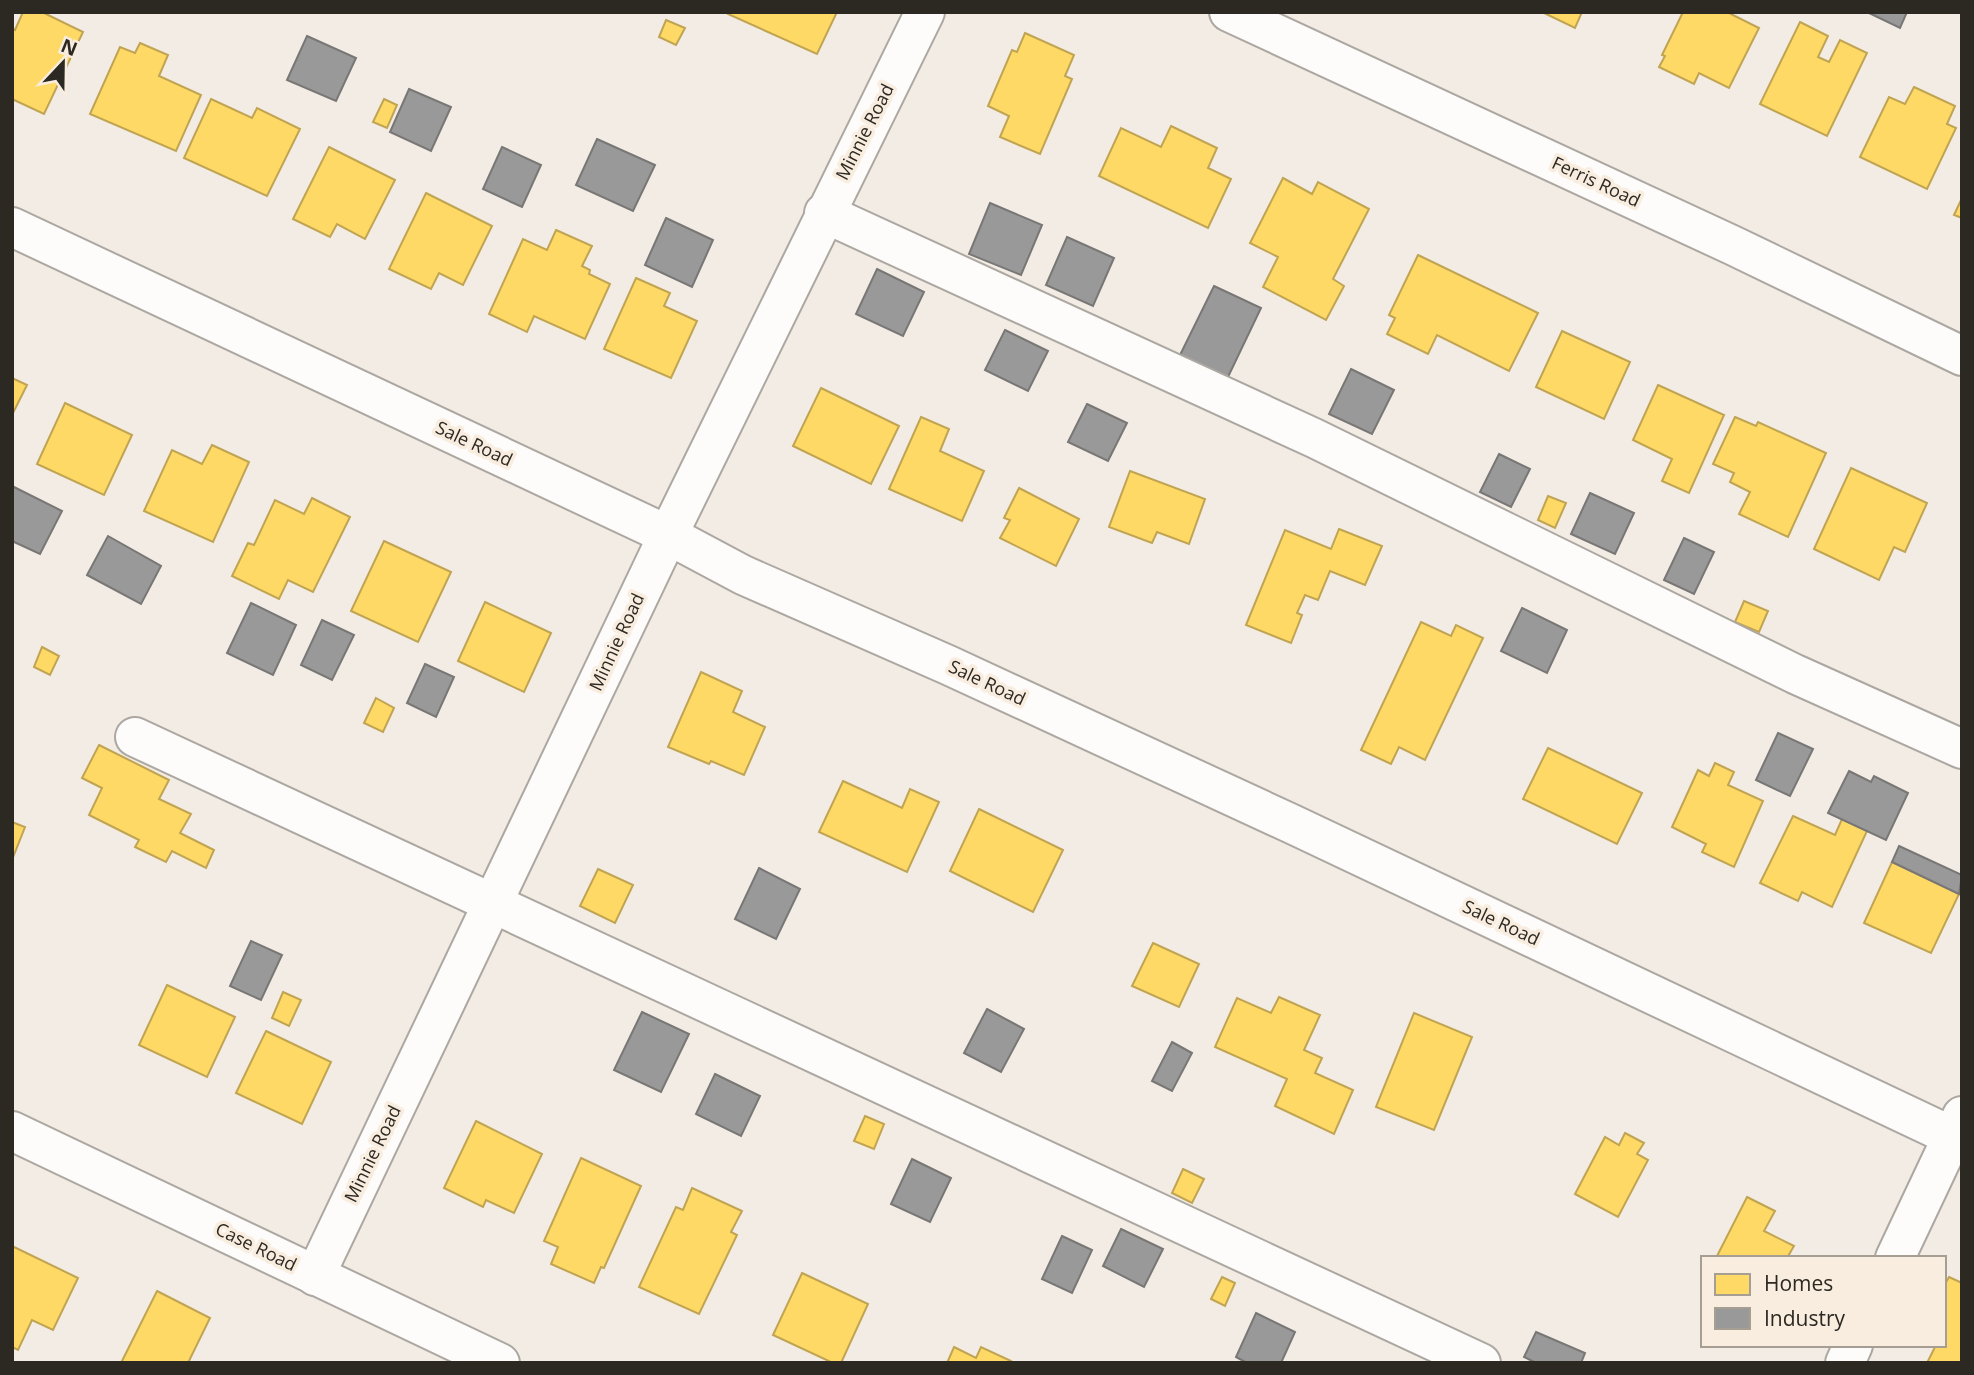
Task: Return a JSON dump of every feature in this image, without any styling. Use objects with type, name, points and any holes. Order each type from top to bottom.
[{"type":"street","name":"Minnie Road","points":[[315,1276],[668,535],[925,12]]},
{"type":"street","name":"Ferris Road","points":[[1229,12],[1720,239],[1962,356]]},
{"type":"street","points":[[824,213],[1314,438],[1795,674],[1962,749]]},
{"type":"street","name":"Sale Road","points":[[12,228],[668,535],[743,575],[960,670],[1959,1131]]},
{"type":"street","points":[[135,737],[1480,1363]]},
{"type":"street","name":"Case Road","points":[[12,1131],[500,1363]]},
{"type":"street","points":[[1896,1256],[1959,1131]]},
{"type":"street","points":[[1845,1363],[1852,1347]]},
{"type":"building: Homes","points":[[23,12],[42,12],[83,32],[44,114],[12,99],[12,28],[15,30]]},
{"type":"building: Homes","points":[[837,12],[817,54],[728,14]]},
{"type":"building: Homes","points":[[1542,12],[1582,12],[1575,28]]},
{"type":"building: Homes","points":[[1683,12],[1727,12],[1759,28],[1729,88],[1699,73],[1694,84],[1659,67]]},
{"type":"building: Homes","points":[[666,20],[685,28],[676,45],[659,37]]},
{"type":"building: Homes","points":[[1800,22],[1828,36],[1818,57],[1829,62],[1840,40],[1867,53],[1827,136],[1760,104]]},
{"type":"building: Homes","points":[[1025,33],[1074,55],[1065,76],[1072,79],[1040,154],[1000,137],[1009,116],[988,106],[1012,50],[1017,52]]},
{"type":"building: Homes","points":[[140,43],[168,55],[159,76],[201,95],[176,151],[90,114],[120,47],[135,53]]},
{"type":"building: Homes","points":[[1914,87],[1955,106],[1947,124],[1956,128],[1927,189],[1860,157],[1889,97],[1905,104]]},
{"type":"building: Homes","points":[[211,99],[252,118],[257,108],[300,129],[267,196],[184,158]]},
{"type":"building: Homes","points":[[384,99],[397,105],[387,128],[373,122]]},
{"type":"building: Homes","points":[[1171,126],[1217,148],[1208,168],[1231,179],[1208,228],[1099,176],[1121,128],[1161,147]]},
{"type":"building: Homes","points":[[329,147],[395,180],[365,239],[337,224],[330,237],[293,219]]},
{"type":"building: Homes","points":[[1283,178],[1312,194],[1318,182],[1369,209],[1333,279],[1344,286],[1326,320],[1263,287],[1278,257],[1250,243]]},
{"type":"building: Homes","points":[[426,193],[492,226],[463,285],[439,273],[431,289],[389,269]]},
{"type":"building: Homes","points":[[1962,198],[1962,218],[1954,215]]},
{"type":"building: Homes","points":[[556,230],[592,246],[582,266],[590,270],[589,274],[610,284],[585,339],[534,316],[527,332],[489,314],[523,239],[547,250]]},
{"type":"building: Homes","points":[[1418,255],[1538,313],[1509,371],[1437,335],[1428,354],[1387,334],[1395,318],[1389,315]]},
{"type":"building: Homes","points":[[636,278],[670,293],[664,306],[697,321],[671,378],[604,349]]},
{"type":"building: Homes","points":[[1562,331],[1630,362],[1604,419],[1536,387]]},
{"type":"building: Homes","points":[[12,378],[27,385],[12,415]]},
{"type":"building: Homes","points":[[1658,385],[1724,415],[1689,493],[1662,481],[1672,459],[1633,440]]},
{"type":"building: Homes","points":[[821,388],[899,426],[871,484],[793,446]]},
{"type":"building: Homes","points":[[65,403],[132,435],[104,495],[37,464]]},
{"type":"building: Homes","points":[[921,417],[949,429],[940,451],[984,471],[962,521],[889,489]]},
{"type":"building: Homes","points":[[1735,417],[1756,426],[1758,422],[1826,453],[1788,537],[1739,514],[1750,492],[1730,482],[1734,473],[1713,464]]},
{"type":"building: Homes","points":[[212,445],[249,462],[213,542],[144,511],[172,450],[202,464]]},
{"type":"building: Homes","points":[[1851,468],[1927,503],[1905,552],[1894,547],[1879,580],[1814,549]]},
{"type":"building: Homes","points":[[1130,471],[1205,499],[1189,544],[1157,532],[1152,543],[1109,527]]},
{"type":"building: Homes","points":[[1019,488],[1079,519],[1056,566],[1000,538],[1010,520],[1004,518]]},
{"type":"building: Homes","points":[[1548,496],[1566,503],[1555,528],[1538,520]]},
{"type":"building: Homes","points":[[312,498],[350,517],[313,592],[288,580],[279,599],[232,576],[248,543],[254,545],[275,500],[304,514]]},
{"type":"building: Homes","points":[[1339,529],[1382,546],[1365,585],[1330,571],[1318,600],[1305,595],[1297,613],[1302,615],[1291,643],[1246,625],[1285,530],[1331,549]]},
{"type":"building: Homes","points":[[384,541],[451,572],[418,642],[351,611]]},
{"type":"building: Homes","points":[[1744,601],[1768,611],[1759,632],[1735,622]]},
{"type":"building: Homes","points":[[485,602],[551,633],[524,692],[458,661]]},
{"type":"building: Homes","points":[[1421,622],[1451,636],[1456,625],[1483,638],[1425,760],[1399,747],[1391,764],[1361,750]]},
{"type":"building: Homes","points":[[42,647],[59,656],[50,675],[34,667]]},
{"type":"building: Homes","points":[[701,672],[742,691],[733,712],[765,727],[744,775],[668,747]]},
{"type":"building: Homes","points":[[376,698],[394,708],[383,732],[364,723]]},
{"type":"building: Homes","points":[[99,745],[169,780],[159,799],[191,814],[180,833],[214,850],[206,868],[172,851],[166,862],[135,847],[139,840],[89,815],[102,788],[82,778]]},
{"type":"building: Homes","points":[[1548,748],[1642,793],[1617,844],[1523,799]]},
{"type":"building: Homes","points":[[1715,763],[1734,772],[1728,785],[1763,801],[1734,867],[1702,852],[1706,844],[1672,827],[1698,770],[1709,776]]},
{"type":"building: Homes","points":[[843,781],[902,808],[910,789],[939,802],[907,872],[819,832]]},
{"type":"building: Homes","points":[[979,809],[1063,850],[1033,912],[950,871]]},
{"type":"building: Homes","points":[[1793,816],[1835,835],[1842,819],[1867,831],[1832,907],[1802,892],[1798,901],[1760,883]]},
{"type":"building: Homes","points":[[12,822],[25,827],[12,860]]},
{"type":"building: Homes","points":[[1892,862],[1959,894],[1931,953],[1864,923]]},
{"type":"building: Homes","points":[[598,869],[633,885],[615,923],[580,906]]},
{"type":"building: Homes","points":[[1153,943],[1199,964],[1179,1007],[1132,986]]},
{"type":"building: Homes","points":[[167,985],[235,1017],[207,1077],[139,1045]]},
{"type":"building: Homes","points":[[283,992],[301,1000],[289,1026],[272,1018]]},
{"type":"building: Homes","points":[[1279,997],[1320,1015],[1304,1050],[1322,1058],[1315,1073],[1353,1090],[1334,1134],[1275,1106],[1287,1079],[1215,1047],[1237,998],[1271,1013]]},
{"type":"building: Homes","points":[[1414,1013],[1472,1037],[1434,1130],[1376,1107]]},
{"type":"building: Homes","points":[[266,1031],[331,1062],[302,1124],[236,1093]]},
{"type":"building: Homes","points":[[865,1116],[884,1124],[874,1149],[854,1141]]},
{"type":"building: Homes","points":[[476,1121],[542,1154],[514,1213],[486,1200],[483,1207],[444,1188]]},
{"type":"building: Homes","points":[[1625,1133],[1644,1143],[1637,1154],[1648,1160],[1618,1217],[1575,1194],[1605,1137],[1619,1145]]},
{"type":"building: Homes","points":[[581,1158],[641,1186],[604,1268],[601,1267],[594,1283],[551,1264],[558,1247],[544,1241]]},
{"type":"building: Homes","points":[[1183,1169],[1204,1179],[1192,1203],[1172,1193]]},
{"type":"building: Homes","points":[[692,1188],[742,1211],[731,1232],[737,1235],[699,1314],[639,1287],[676,1207],[683,1210]]},
{"type":"building: Homes","points":[[1747,1197],[1775,1211],[1764,1231],[1794,1246],[1788,1256],[1717,1256]]},
{"type":"building: Homes","points":[[12,1246],[78,1278],[53,1330],[32,1320],[18,1350],[12,1347]]},
{"type":"building: Homes","points":[[802,1273],[868,1304],[841,1363],[833,1363],[773,1335]]},
{"type":"building: Homes","points":[[1222,1277],[1235,1283],[1225,1306],[1211,1299]]},
{"type":"building: Homes","points":[[1949,1277],[1962,1283],[1962,1363],[1927,1363],[1935,1347],[1946,1347],[1946,1282]]},
{"type":"building: Homes","points":[[157,1291],[210,1318],[188,1363],[121,1363]]},
{"type":"building: Homes","points":[[954,1347],[976,1358],[981,1347],[1011,1361],[947,1363]]},
{"type":"building: Industry","points":[[1867,12],[1907,12],[1900,28]]},
{"type":"building: Industry","points":[[307,36],[356,58],[336,101],[287,80]]},
{"type":"building: Industry","points":[[409,89],[451,107],[431,151],[390,132]]},
{"type":"building: Industry","points":[[597,139],[655,165],[633,211],[576,185]]},
{"type":"building: Industry","points":[[502,147],[541,165],[522,207],[483,189]]},
{"type":"building: Industry","points":[[990,203],[1042,225],[1021,275],[969,254]]},
{"type":"building: Industry","points":[[666,218],[713,240],[692,287],[645,265]]},
{"type":"building: Industry","points":[[1067,237],[1114,258],[1093,306],[1046,285]]},
{"type":"building: Industry","points":[[877,269],[924,292],[903,336],[856,314]]},
{"type":"building: Industry","points":[[1214,286],[1261,308],[1228,377],[1180,355]]},
{"type":"building: Industry","points":[[1005,330],[1048,351],[1028,391],[985,370]]},
{"type":"building: Industry","points":[[1351,369],[1394,390],[1372,434],[1329,414]]},
{"type":"building: Industry","points":[[1087,404],[1127,423],[1108,461],[1068,442]]},
{"type":"building: Industry","points":[[1499,454],[1530,469],[1511,507],[1480,492]]},
{"type":"building: Industry","points":[[12,486],[62,511],[40,554],[12,541]]},
{"type":"building: Industry","points":[[1590,493],[1634,513],[1615,554],[1571,534]]},
{"type":"building: Industry","points":[[108,536],[161,566],[141,604],[87,575]]},
{"type":"building: Industry","points":[[1684,538],[1714,552],[1694,594],[1664,580]]},
{"type":"building: Industry","points":[[251,603],[296,625],[273,675],[227,653]]},
{"type":"building: Industry","points":[[1522,608],[1567,630],[1547,673],[1501,651]]},
{"type":"building: Industry","points":[[322,620],[354,635],[332,680],[301,665]]},
{"type":"building: Industry","points":[[425,664],[454,677],[436,717],[407,703]]},
{"type":"building: Industry","points":[[1778,733],[1813,749],[1790,796],[1756,780]]},
{"type":"building: Industry","points":[[1849,771],[1871,782],[1874,776],[1908,793],[1886,840],[1828,813]]},
{"type":"building: Industry","points":[[1899,846],[1962,875],[1959,894],[1892,862]]},
{"type":"building: Industry","points":[[759,868],[800,889],[776,939],[735,919]]},
{"type":"building: Industry","points":[[251,941],[282,955],[261,1000],[230,986]]},
{"type":"building: Industry","points":[[987,1009],[1024,1029],[1001,1072],[964,1053]]},
{"type":"building: Industry","points":[[642,1012],[689,1034],[661,1092],[614,1070]]},
{"type":"building: Industry","points":[[1172,1042],[1192,1053],[1172,1091],[1152,1081]]},
{"type":"building: Industry","points":[[715,1074],[760,1096],[741,1136],[696,1114]]},
{"type":"building: Industry","points":[[912,1159],[951,1178],[930,1222],[891,1204]]},
{"type":"building: Industry","points":[[1121,1229],[1163,1249],[1144,1287],[1103,1266]]},
{"type":"building: Industry","points":[[1062,1236],[1092,1250],[1072,1293],[1042,1279]]},
{"type":"building: Industry","points":[[1256,1313],[1295,1332],[1281,1363],[1247,1363],[1236,1357]]},
{"type":"building: Industry","points":[[1536,1332],[1585,1353],[1581,1363],[1536,1363],[1524,1357]]}]
